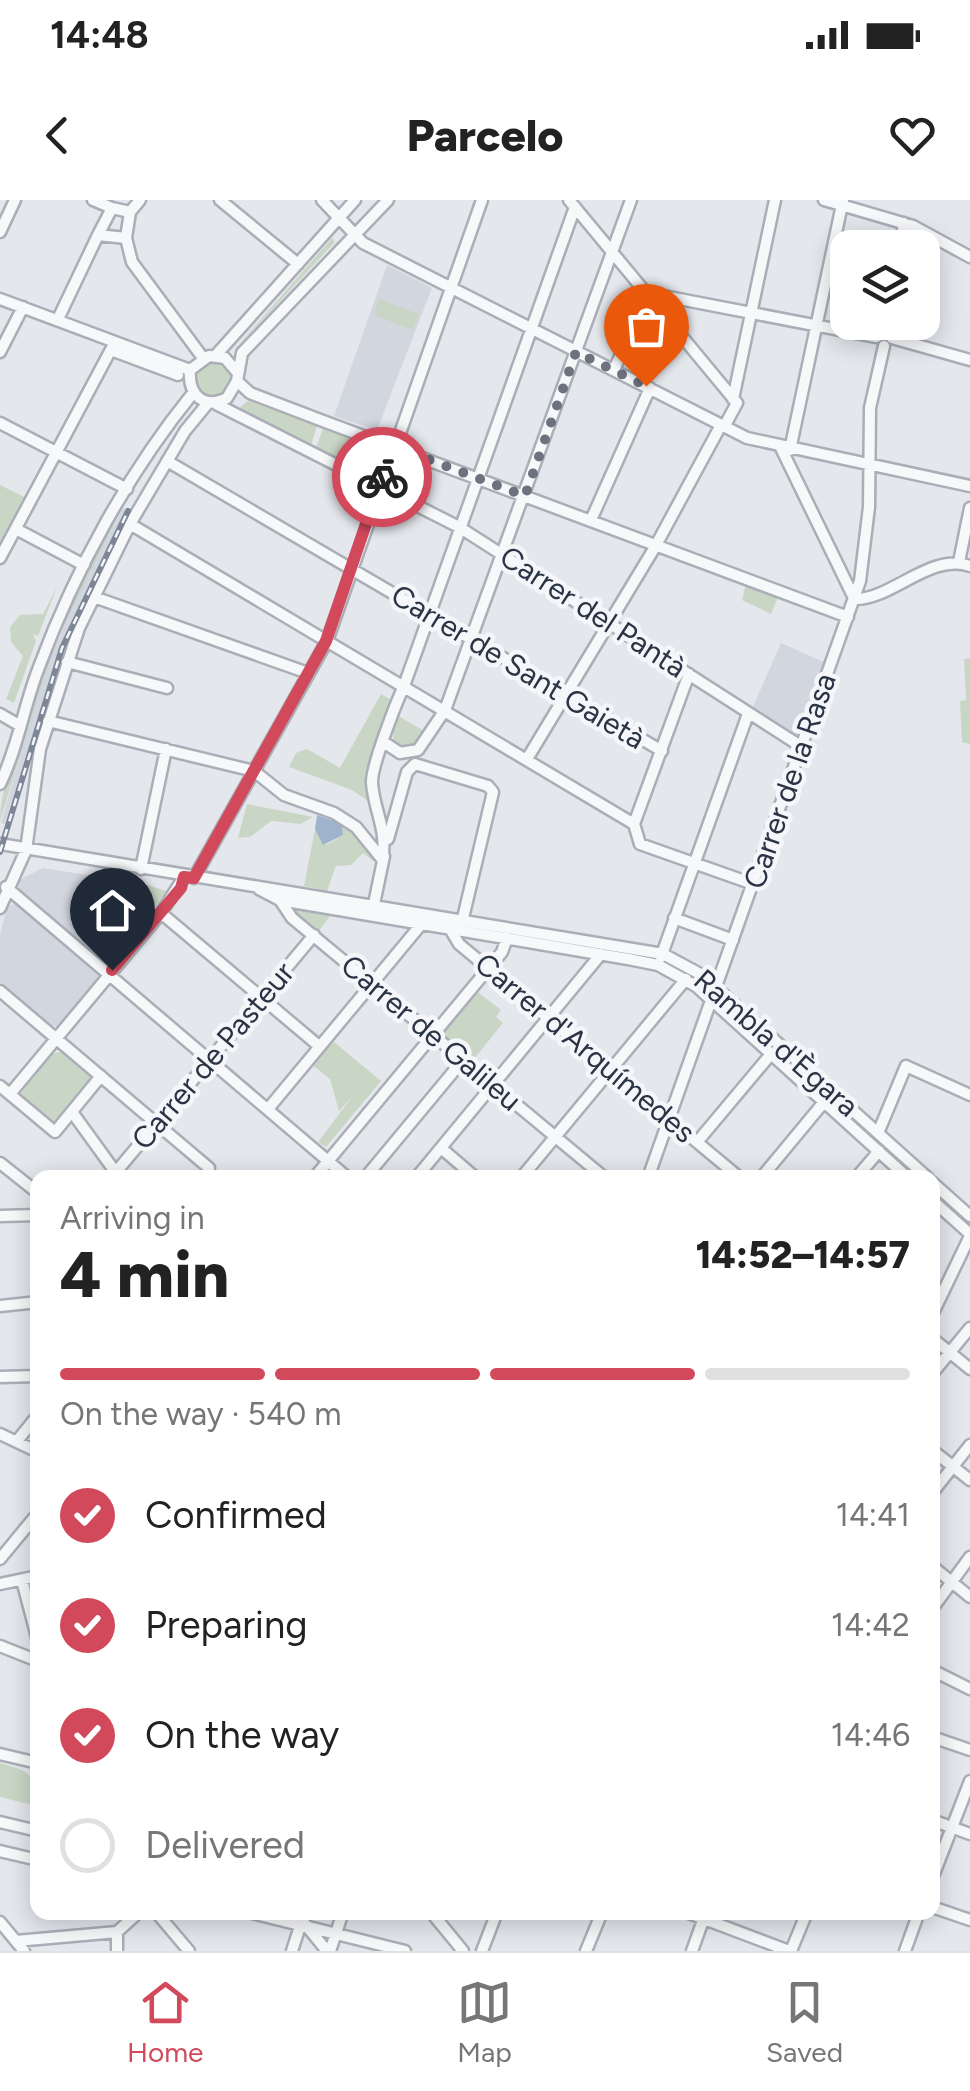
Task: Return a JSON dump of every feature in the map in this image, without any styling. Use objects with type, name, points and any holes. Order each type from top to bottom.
[{"type":"street","points":[[0,232],[15,200]]},
{"type":"street","points":[[93,200],[130,212]]},
{"type":"street","points":[[140,200],[130,212],[126,238],[132,262],[202,358]]},
{"type":"street","points":[[220,200],[298,264]]},
{"type":"street","points":[[322,200],[353,234],[530,330],[722,426],[786,449],[970,486]]},
{"type":"street","points":[[190,370],[202,358],[216,355],[356,200]]},
{"type":"street","points":[[0,908],[6,887],[26,850],[32,786],[67,662],[130,524],[198,410],[227,398],[242,353],[388,200]]},
{"type":"street","points":[[10,1094],[189,878],[326,641],[482,200]]},
{"type":"street","points":[[385,743],[400,753],[418,750],[445,710],[631,200]]},
{"type":"street","points":[[527,759],[656,545],[735,401],[775,200]]},
{"type":"street","points":[[824,200],[843,202],[904,223],[970,257]]},
{"type":"street","points":[[843,202],[818,324],[786,449],[855,599],[880,594],[914,572],[962,563],[970,508]]},
{"type":"street","points":[[572,204],[735,401]]},
{"type":"street","points":[[374,904],[386,840],[372,781],[385,743],[386,725],[404,686],[572,204]]},
{"type":"street","points":[[58,319],[112,208]]},
{"type":"street","points":[[903,230],[904,223]]},
{"type":"street","points":[[98,235],[126,238]]},
{"type":"street","points":[[648,293],[830,326]]},
{"type":"street","points":[[614,370],[648,293]]},
{"type":"street","points":[[0,298],[58,319],[178,375]]},
{"type":"street","points":[[0,352],[23,307]]},
{"type":"street","name":"Carrer de la Rasa","points":[[717,988],[855,599],[869,508],[870,408],[883,340]]},
{"type":"street","points":[[901,340],[970,360]]},
{"type":"street","points":[[116,349],[190,370]]},
{"type":"street","points":[[0,558],[116,349]]},
{"type":"street","points":[[216,355],[250,393],[848,617]]},
{"type":"street","points":[[0,784],[46,648],[84,565],[127,489],[193,393],[190,370]]},
{"type":"street","points":[[591,520],[650,388]]},
{"type":"street","points":[[193,393],[212,403]]},
{"type":"street","name":"Carrer del Pantà","points":[[212,403],[459,527],[802,747]]},
{"type":"street","points":[[0,423],[127,489]]},
{"type":"street","name":"Carrer de Sant Gaietà","points":[[168,461],[662,752]]},
{"type":"street","points":[[130,524],[634,824]]},
{"type":"street","points":[[16,530],[84,565]]},
{"type":"street","points":[[94,597],[308,673]]},
{"type":"street","points":[[67,662],[167,688]]},
{"type":"street","points":[[689,674],[634,824],[640,844],[754,884]]},
{"type":"street","points":[[0,714],[20,725]]},
{"type":"street","points":[[660,959],[748,714]]},
{"type":"street","points":[[48,721],[254,771],[284,795],[334,813],[356,827],[382,860]]},
{"type":"street","points":[[141,869],[166,749]]},
{"type":"street","points":[[382,860],[407,772],[419,763],[492,789],[462,918]]},
{"type":"street","name":"Rambla d'Ègara","points":[[0,844],[259,890],[294,890],[462,918],[660,959],[899,1170]]},
{"type":"street","points":[[6,887],[339,1170]]},
{"type":"street","name":"Carrer de Galileu","points":[[259,890],[280,900],[287,913],[596,1170]]},
{"type":"street","points":[[280,900],[294,890]]},
{"type":"street","name":"Rambla d'Ègara","points":[[280,900],[600,954],[684,962],[919,1170]]},
{"type":"street","points":[[161,913],[320,1046]]},
{"type":"street","points":[[268,1110],[432,914]]},
{"type":"street","name":"Carrer d'Arquímedes","points":[[432,914],[459,944],[731,1170]]},
{"type":"street","points":[[674,918],[733,940]]},
{"type":"street","name":"Carrer de Pasteur","points":[[120,1170],[314,935]]},
{"type":"street","points":[[320,1170],[488,968],[508,938]]},
{"type":"street","points":[[422,1170],[600,954]]},
{"type":"street","points":[[528,1170],[686,978]]},
{"type":"street","points":[[651,1170],[717,988]]},
{"type":"street","points":[[0,991],[210,1168]]},
{"type":"street","points":[[698,1141],[771,1054]]},
{"type":"street","points":[[372,1170],[463,1060]]},
{"type":"street","points":[[878,1132],[906,1066],[970,1095]]},
{"type":"street","points":[[0,1086],[55,1132],[101,1076]]},
{"type":"street","points":[[768,1170],[824,1102]]},
{"type":"street","points":[[72,1112],[113,1170]]},
{"type":"street","points":[[440,1148],[466,1170]]},
{"type":"street","points":[[863,1170],[878,1151]]},
{"type":"street","points":[[0,1163],[30,1187]]},
{"type":"street","name":"Rambla d'Ègara","points":[[940,1189],[970,1216]]},
{"type":"street","points":[[940,1211],[970,1235],[940,1299]]},
{"type":"street","points":[[0,1216],[30,1214]]},
{"type":"street","points":[[0,1306],[30,1303]]},
{"type":"street","points":[[940,1365],[970,1328]]},
{"type":"street","points":[[940,1345],[970,1370]]},
{"type":"street","points":[[0,1377],[30,1376]]},
{"type":"street","points":[[5,1439],[30,1421]]},
{"type":"street","points":[[5,1439],[30,1449]]},
{"type":"street","points":[[940,1482],[970,1445]]},
{"type":"street","points":[[940,1456],[970,1480]]},
{"type":"street","points":[[1,1555],[30,1522]]},
{"type":"street","points":[[940,1598],[970,1557]]},
{"type":"street","points":[[940,1572],[970,1598]]},
{"type":"street","points":[[0,1584],[30,1578]]},
{"type":"street","points":[[22,1580],[30,1610]]},
{"type":"street","points":[[0,1646],[30,1659]]},
{"type":"street","points":[[940,1674],[970,1689]]},
{"type":"street","points":[[940,1740],[970,1750]]},
{"type":"street","points":[[0,1754],[30,1761]]},
{"type":"street","points":[[940,1859],[970,1781]]},
{"type":"street","points":[[0,1822],[30,1829]]},
{"type":"street","points":[[940,1823],[970,1834]]},
{"type":"street","points":[[0,1851],[30,1858]]},
{"type":"street","points":[[940,1910],[970,1920]]},
{"type":"street","points":[[117,1941],[133,1920]]},
{"type":"street","points":[[163,1920],[189,1951]]},
{"type":"street","points":[[280,1920],[405,1951]]},
{"type":"street","points":[[300,1920],[329,1951],[341,1920]]},
{"type":"street","points":[[439,1920],[464,1951]]},
{"type":"street","points":[[482,1951],[494,1920]]},
{"type":"street","points":[[586,1951],[599,1920]]},
{"type":"street","points":[[692,1951],[704,1920]]},
{"type":"street","points":[[715,1920],[791,1951],[803,1920]]},
{"type":"street","points":[[905,1951],[917,1920]]},
{"type":"street","points":[[0,1922],[24,1951]]},
{"type":"street","points":[[292,1951],[304,1926]]},
{"type":"street","points":[[16,1941],[117,1941],[126,1951]]},
{"type":"shaded area","points":[[387,265],[432,288],[377,430],[334,416]]},
{"type":"shaded area","points":[[123,508],[130,512],[58,669],[11,825],[1,823],[45,670],[79,591]]},
{"type":"shaded area","points":[[781,643],[826,663],[799,739],[752,709]]},
{"type":"shaded area","points":[[43,868],[113,879],[154,913],[108,968],[19,892],[19,880]]},
{"type":"shaded area","points":[[17,903],[101,976],[62,1026],[50,1026],[0,982],[0,935],[7,907]]},
{"type":"green space","points":[[332,238],[335,242],[235,349]]},
{"type":"green space","points":[[379,299],[419,314],[413,330],[374,315]]},
{"type":"green space","points":[[214,361],[227,367],[233,380],[227,393],[214,399],[201,393],[195,380],[201,367]]},
{"type":"green space","points":[[249,400],[317,426],[311,445],[238,409]]},
{"type":"green space","points":[[323,428],[354,440],[349,451],[363,458],[358,468],[316,448]]},
{"type":"green space","points":[[135,482],[54,646],[0,821],[28,712],[54,644]]},
{"type":"green space","points":[[0,485],[26,498],[0,548]]},
{"type":"green space","points":[[746,584],[778,597],[771,614],[742,600]]},
{"type":"green space","points":[[57,587],[38,636],[33,634],[36,641],[14,703],[6,699],[23,656],[11,642],[10,627],[20,615],[43,614]]},
{"type":"green space","points":[[970,658],[970,744],[962,742],[960,701],[966,700],[964,659]]},
{"type":"green space","points":[[381,694],[391,700],[367,771],[368,801],[352,790],[289,767],[296,753],[307,749],[340,768]]},
{"type":"green space","points":[[395,714],[428,733],[416,747],[402,748],[393,740]]},
{"type":"green space","points":[[247,804],[313,817],[301,824],[271,821],[250,837],[238,838]]},
{"type":"green space","points":[[342,824],[377,854],[373,861],[363,853],[351,865],[336,866],[327,891],[304,886],[315,829],[326,845],[343,835]]},
{"type":"green space","points":[[144,884],[166,891],[154,908],[136,894]]},
{"type":"green space","points":[[293,909],[331,915],[318,932]]},
{"type":"green space","points":[[474,989],[501,1010],[496,1017],[503,1023],[473,1060],[438,1033]]},
{"type":"green space","points":[[334,1042],[381,1081],[326,1147],[318,1142],[352,1097],[339,1111],[330,1079],[311,1064]]},
{"type":"green space","points":[[63,1051],[95,1076],[56,1125],[20,1094],[52,1054]]},
{"type":"green space","points":[[0,1763],[30,1776],[30,1804],[0,1797]]},
{"type":"water","points":[[317,815],[342,824],[343,835],[323,845],[315,829]]},
{"type":"railway","points":[[0,852],[62,648],[128,511]]},
{"type":"way so far","points":[[382,477],[393,446],[525,496],[576,352],[646,386]]},
{"type":"route","points":[[112,970],[181,888],[184,877],[194,878],[326,641],[382,477]]}]
